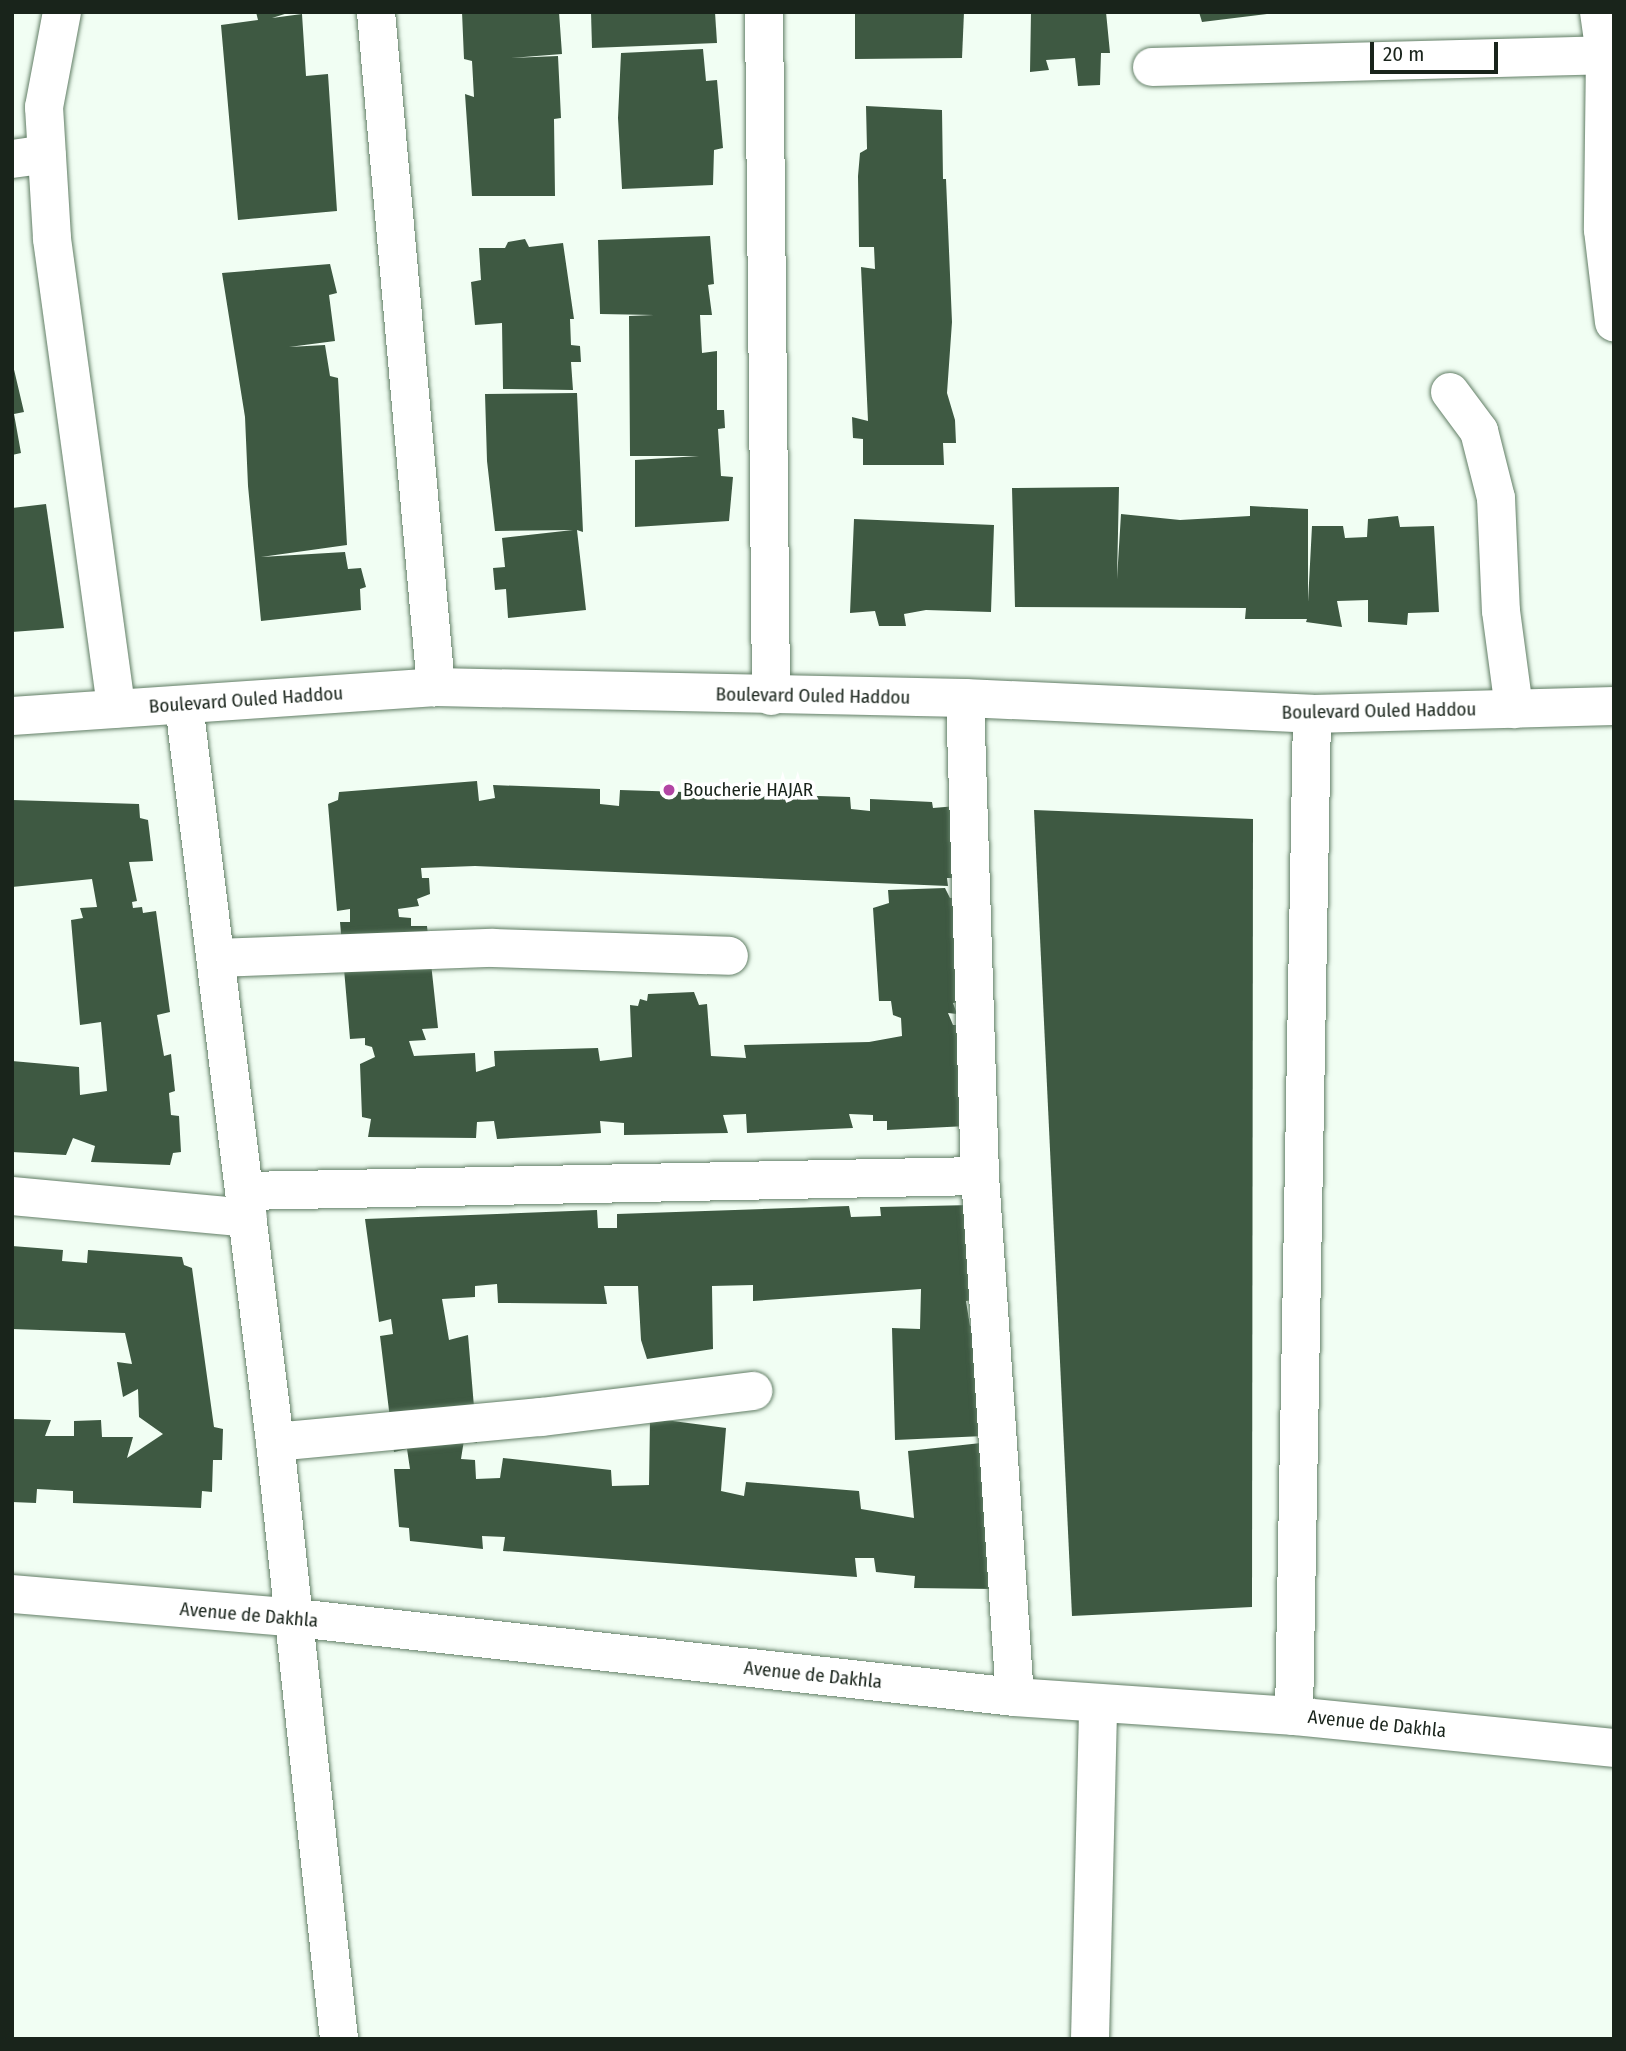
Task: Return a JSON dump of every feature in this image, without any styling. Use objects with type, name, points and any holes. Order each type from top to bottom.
[{"type":"street","points":[[62,12],[44,107],[29,157],[52,239],[116,709]]},
{"type":"street","points":[[376,12],[436,687]]},
{"type":"street","points":[[764,12],[771,696]]},
{"type":"street","points":[[1599,12],[1609,55],[1603,230],[1614,322]]},
{"type":"street","points":[[1152,66],[1609,55]]},
{"type":"street","points":[[1450,392],[1479,431],[1496,498],[1501,611],[1514,709]]},
{"type":"street","name":"Boulevard Ouled Haddou","points":[[12,716],[436,687],[965,698],[1312,714],[1614,706]]},
{"type":"street","points":[[965,698],[980,1175],[1015,1697]]},
{"type":"street","points":[[184,705],[296,1618],[338,2039]]},
{"type":"street","points":[[1294,1716],[1312,714]]},
{"type":"street","points":[[216,958],[493,948],[729,956]]},
{"type":"street","points":[[12,1196],[247,1205],[980,1175]]},
{"type":"street","points":[[275,1442],[541,1417],[753,1391]]},
{"type":"street","name":"Avenue de Dakhla","points":[[12,1594],[296,1618],[1015,1697],[1294,1716],[1614,1748]]},
{"type":"street","points":[[1090,2039],[1098,1703]]},
{"type":"building","points":[[256,12],[291,12],[272,18],[302,14],[306,76],[328,74],[337,211],[238,220],[221,25],[258,20]]},
{"type":"building","points":[[462,12],[559,12],[562,54],[511,58],[558,56],[561,118],[554,119],[555,196],[472,196],[465,94],[474,97],[472,61],[464,59]]},
{"type":"building","points":[[591,12],[715,12],[717,43],[592,48]]},
{"type":"building","points":[[855,12],[964,12],[962,58],[855,59]]},
{"type":"building","points":[[1031,12],[1106,12],[1110,53],[1101,53],[1100,85],[1078,86],[1075,58],[1046,60],[1049,70],[1030,72]]},
{"type":"building","points":[[1199,12],[1267,12],[1267,14],[1202,22]]},
{"type":"building","points":[[703,49],[706,81],[717,80],[723,148],[714,150],[713,185],[622,189],[618,118],[621,53]]},
{"type":"building","points":[[866,106],[942,110],[943,179],[946,179],[952,322],[947,393],[955,420],[956,443],[943,443],[944,465],[863,465],[863,439],[853,438],[852,417],[868,421],[861,267],[875,269],[874,247],[859,247],[858,176],[860,153],[867,149]]},
{"type":"building","points":[[710,236],[714,284],[708,285],[712,315],[700,315],[702,353],[717,351],[717,410],[724,410],[725,428],[718,429],[721,476],[733,477],[729,521],[635,527],[635,460],[699,456],[630,456],[629,316],[654,315],[600,314],[598,240]]},
{"type":"building","points":[[525,239],[529,247],[563,243],[574,319],[570,319],[571,345],[580,346],[581,362],[571,362],[573,390],[503,389],[502,323],[475,325],[471,282],[481,280],[479,248],[505,248],[508,242]]},
{"type":"building","points":[[330,264],[337,293],[329,295],[335,341],[289,347],[325,345],[330,376],[338,378],[347,545],[261,557],[345,552],[348,569],[361,568],[366,587],[360,589],[361,610],[261,621],[248,486],[245,417],[222,273]]},
{"type":"building","points":[[12,361],[24,412],[14,414],[21,453],[12,455]]},
{"type":"building","points":[[577,393],[583,532],[577,530],[586,610],[508,618],[506,589],[495,590],[493,568],[505,567],[502,538],[573,530],[495,531],[487,461],[485,394]]},
{"type":"building","points":[[1119,487],[1117,579],[1121,514],[1180,520],[1250,516],[1250,506],[1308,509],[1308,602],[1312,526],[1343,526],[1345,538],[1367,537],[1368,519],[1398,516],[1400,527],[1434,526],[1439,612],[1408,613],[1407,625],[1368,622],[1368,600],[1337,601],[1342,627],[1306,622],[1307,619],[1245,619],[1246,608],[1015,607],[1012,488]]},
{"type":"building","points":[[46,504],[64,628],[12,632],[12,508]]},
{"type":"building","points":[[854,519],[994,525],[991,612],[926,610],[904,614],[906,626],[879,626],[875,611],[850,613]]},
{"type":"building","points":[[477,781],[479,801],[495,798],[493,785],[600,789],[600,804],[619,806],[620,790],[850,797],[851,809],[870,811],[870,799],[932,802],[933,808],[957,806],[961,878],[947,878],[948,886],[475,866],[421,868],[422,878],[429,878],[430,894],[417,899],[419,906],[398,909],[399,917],[411,918],[411,926],[427,926],[438,1028],[422,1029],[426,1040],[409,1041],[414,1056],[475,1053],[476,1072],[495,1066],[494,1051],[598,1048],[600,1061],[632,1057],[630,1005],[638,1006],[640,999],[647,1001],[648,994],[694,992],[699,1005],[707,1004],[711,1056],[746,1058],[744,1045],[869,1042],[902,1036],[901,1018],[893,1015],[891,1001],[879,1001],[873,908],[889,903],[888,890],[945,888],[950,898],[964,897],[970,1000],[953,1003],[957,1014],[948,1013],[953,1025],[970,1025],[967,1126],[887,1130],[887,1121],[873,1121],[873,1115],[849,1114],[853,1128],[747,1133],[746,1114],[723,1115],[728,1133],[624,1135],[624,1123],[600,1121],[601,1133],[497,1139],[494,1121],[477,1122],[476,1138],[368,1137],[371,1119],[362,1117],[360,1064],[375,1057],[372,1047],[365,1045],[365,1038],[350,1039],[340,922],[350,922],[350,909],[337,911],[328,804],[338,800],[339,792]]},
{"type":"building","points":[[12,800],[139,804],[140,818],[148,820],[153,861],[129,862],[137,901],[132,902],[133,908],[142,907],[143,913],[156,911],[170,1012],[157,1015],[164,1056],[171,1054],[175,1091],[169,1093],[171,1115],[179,1116],[181,1152],[173,1153],[170,1165],[91,1162],[95,1146],[73,1138],[66,1155],[12,1152],[12,1061],[79,1067],[80,1095],[107,1091],[101,1022],[80,1025],[71,920],[83,918],[80,908],[97,907],[92,879],[12,887]]},
{"type":"building","points":[[1034,810],[1253,819],[1252,1607],[1072,1616]]},
{"type":"building","points":[[972,1205],[981,1299],[966,1301],[970,1326],[981,1325],[984,1436],[895,1440],[892,1328],[920,1329],[921,1289],[753,1301],[753,1285],[712,1286],[713,1349],[647,1359],[641,1340],[638,1286],[604,1286],[607,1304],[498,1303],[497,1284],[475,1286],[475,1297],[442,1299],[449,1340],[468,1335],[477,1443],[464,1440],[461,1459],[475,1460],[476,1479],[500,1478],[503,1458],[611,1470],[612,1486],[649,1485],[650,1418],[726,1428],[721,1491],[744,1496],[746,1482],[859,1491],[861,1509],[914,1518],[908,1451],[981,1443],[995,1589],[914,1588],[915,1576],[876,1572],[874,1558],[855,1558],[857,1577],[503,1551],[505,1537],[482,1536],[483,1549],[410,1541],[409,1528],[399,1527],[394,1469],[410,1469],[407,1449],[394,1452],[380,1336],[393,1334],[391,1319],[379,1322],[365,1219],[597,1210],[598,1228],[617,1228],[617,1214],[849,1206],[851,1217],[881,1216],[880,1207]]},
{"type":"building","points":[[12,1246],[63,1250],[62,1261],[87,1263],[88,1250],[182,1257],[184,1265],[192,1268],[214,1427],[223,1429],[222,1460],[213,1460],[212,1492],[202,1491],[201,1508],[73,1503],[73,1491],[37,1489],[36,1503],[12,1502],[12,1419],[51,1420],[45,1436],[74,1436],[74,1421],[101,1420],[102,1437],[133,1437],[127,1458],[163,1434],[139,1417],[138,1389],[123,1397],[117,1362],[132,1364],[125,1333],[12,1329]]},
{"type":"place","name":"Boucherie HAJAR","points":[[669,790]]}]
